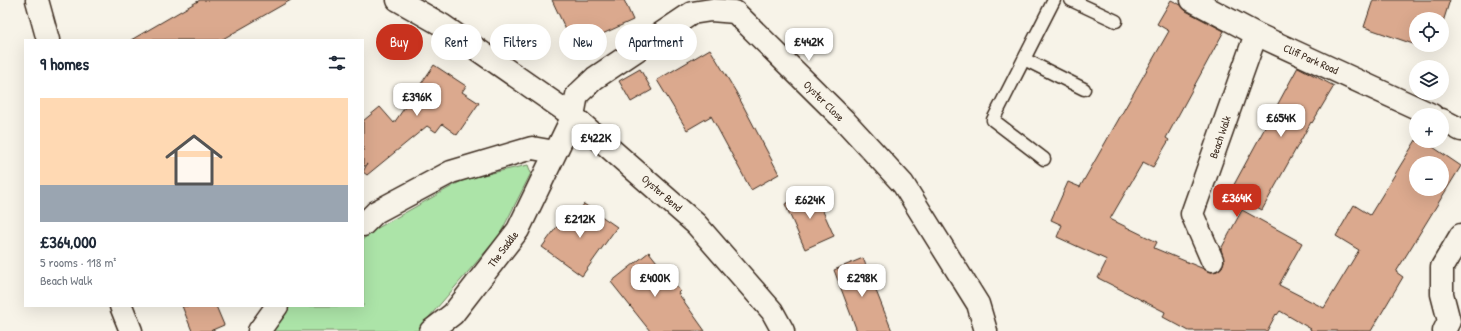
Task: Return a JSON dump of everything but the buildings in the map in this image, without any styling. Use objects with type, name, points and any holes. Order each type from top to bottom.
[{"type":"street","points":[[37,0],[48,39]]},
{"type":"street","name":"Oyster Bend","points":[[398,0],[442,25],[573,116],[696,224],[772,311],[783,331]]},
{"type":"street","name":"Cliff Park Road","points":[[1192,0],[1256,34],[1417,108]]},
{"type":"street","name":"Oyster Close","points":[[573,116],[577,95],[595,78],[692,13],[711,10],[735,12],[844,120],[904,184],[978,304],[986,331]]},
{"type":"street","name":"Beach Walk","points":[[1212,260],[1192,214],[1256,34]]},
{"type":"street","name":"The Saddle","points":[[431,331],[453,314],[518,230],[573,116]]},
{"type":"street","points":[[1449,124],[1461,130]]},
{"type":"street","points":[[364,224],[376,212],[451,172],[532,148],[555,152]]},
{"type":"street","points":[[1451,326],[1442,294],[1442,267],[1461,235]]},
{"type":"street","points":[[121,307],[131,331]]},
{"type":"street","points":[[259,331],[276,307]]},
{"type":"lane","points":[[1044,158],[993,120],[1054,0]]},
{"type":"lane","points":[[1071,0],[1116,21]]},
{"type":"lane","points":[[1024,59],[1084,89]]},
{"type":"green space","points":[[528,165],[531,173],[499,236],[417,331],[269,331],[288,307],[364,307],[364,238],[376,229],[465,179]]}]
